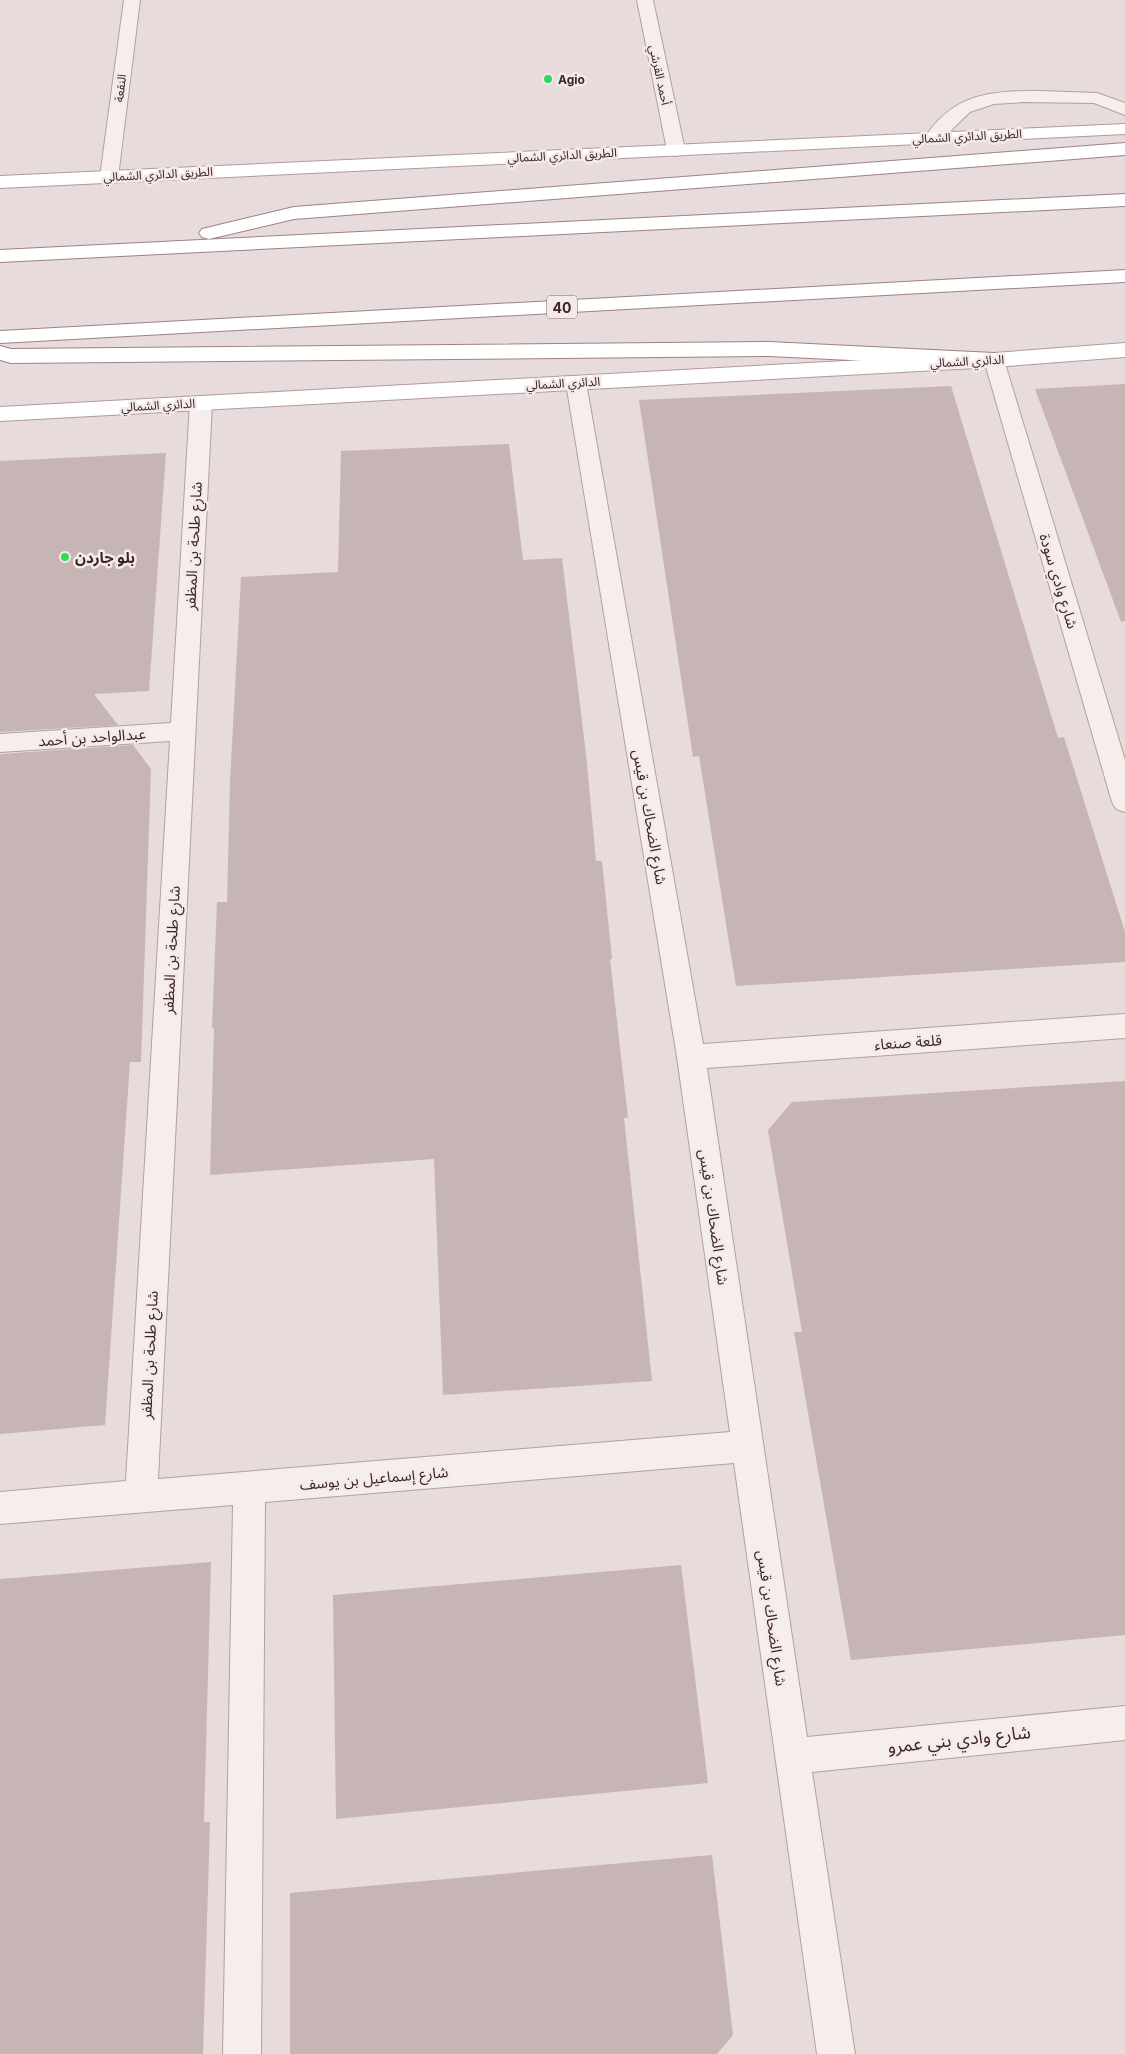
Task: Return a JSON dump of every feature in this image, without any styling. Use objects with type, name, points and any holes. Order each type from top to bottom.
[{"type":"main road","name":"الطريق الدائري الشمالي","points":[[0,182],[1125,128]]},
{"type":"main road","points":[[139,249],[294,213],[1125,149]]},
{"type":"main road","points":[[0,256],[1125,200]]},
{"type":"main road","name":"40","points":[[0,337],[1125,276]]},
{"type":"main road","points":[[0,353],[11,356],[262,355],[769,349],[994,360]]},
{"type":"main road","name":"الدائري الشمالي","points":[[0,414],[994,360],[1125,350]]},
{"type":"street","name":"النقعة","points":[[109,177],[132,0]]},
{"type":"street","name":"أحمد القرشي","points":[[645,0],[676,150]]},
{"type":"street","points":[[934,137],[959,112],[968,106],[985,100],[1096,98],[1125,110]]},
{"type":"street","name":"شارع وادي سودة","points":[[994,360],[1125,802]]},
{"type":"street","name":"شارع الضحاك بن قيس","points":[[576,383],[691,1057],[836,2054]]},
{"type":"street","name":"شارع طلحة بن المظفر","points":[[141,1497],[201,403]]},
{"type":"street","name":"عبدالواحد بن أحمد","points":[[0,743],[184,731]]},
{"type":"street","name":"قلعة صنعاء","points":[[691,1057],[1125,1026]]},
{"type":"street","name":"شارع إسماعيل بن يوسف","points":[[0,1508],[249,1489],[747,1446]]},
{"type":"street","points":[[242,2054],[249,1489]]},
{"type":"street","name":"شارع وادي بني عمرو","points":[[793,1756],[1125,1723]]},
{"type":"building","points":[[1125,384],[1125,621],[1121,622],[1035,389]]},
{"type":"building","points":[[951,386],[1058,738],[1064,737],[1125,932],[1125,962],[736,986],[699,756],[693,757],[639,400]]},
{"type":"building","points":[[509,444],[523,560],[562,558],[586,754],[596,861],[602,861],[612,959],[610,959],[628,1118],[624,1118],[652,1381],[443,1395],[434,1159],[210,1175],[214,1028],[212,1028],[217,902],[227,902],[230,782],[241,577],[338,572],[341,451]]},
{"type":"building","points":[[166,453],[149,691],[94,694],[118,725],[0,732],[0,461]]},
{"type":"building","points":[[133,745],[151,769],[141,1062],[130,1062],[105,1425],[0,1434],[0,754]]},
{"type":"building","points":[[1125,1081],[1125,1635],[851,1660],[794,1332],[802,1332],[768,1130],[792,1102]]},
{"type":"building","points":[[211,1562],[204,1822],[210,1822],[203,2054],[0,2054],[0,1579]]},
{"type":"building","points":[[681,1565],[708,1783],[336,1819],[333,1595]]},
{"type":"building","points":[[712,1855],[733,2035],[717,2054],[290,2054],[290,1893]]},
{"type":"place","name":"Agio","points":[[548,79]]},
{"type":"place","name":"بلو جاردن","points":[[65,557]]}]
